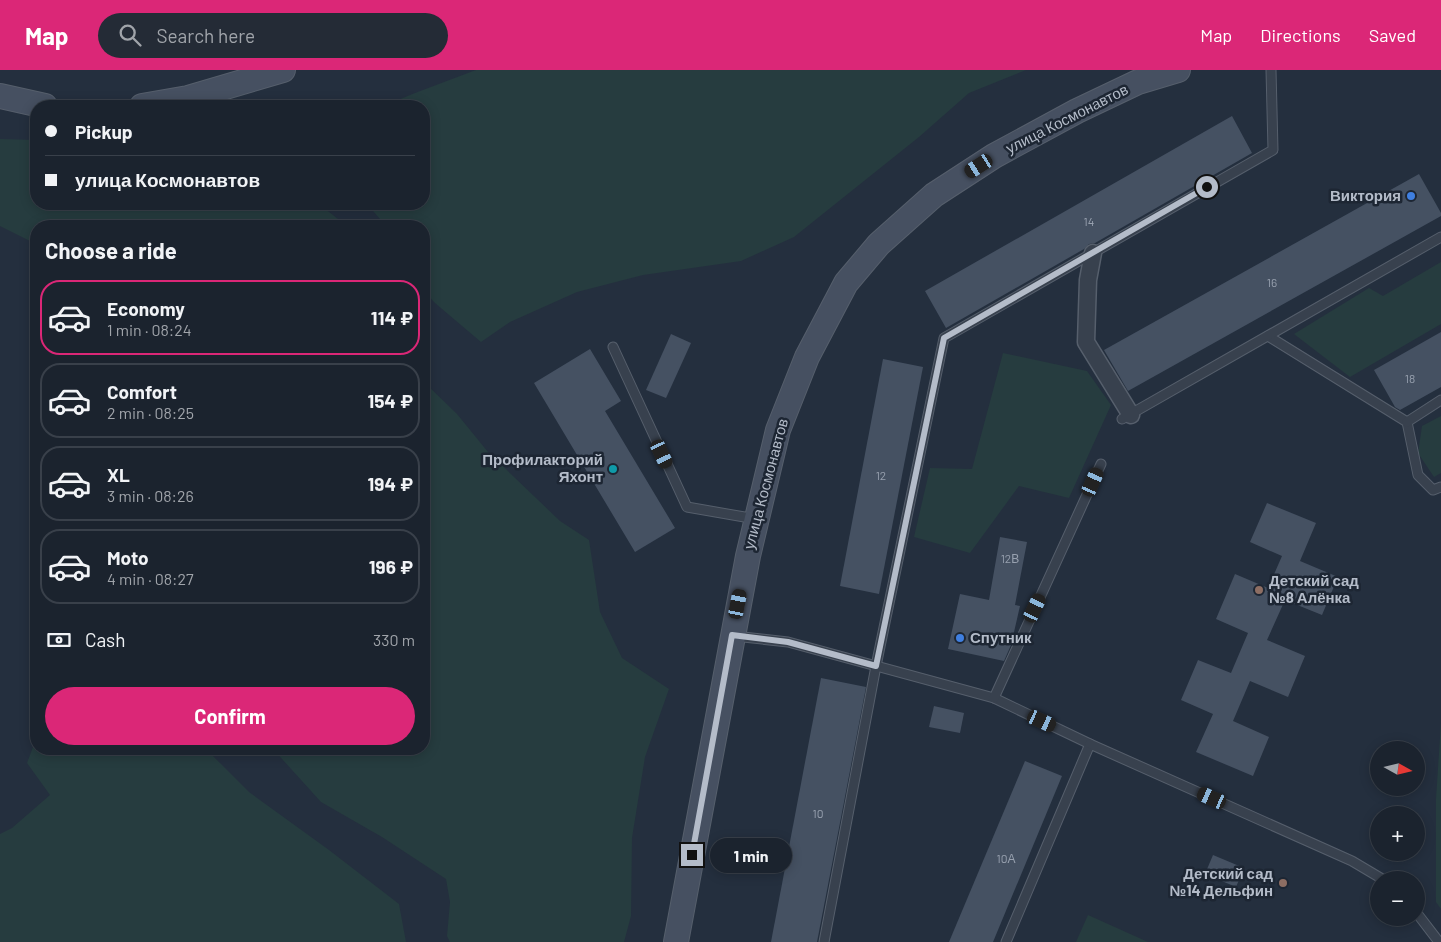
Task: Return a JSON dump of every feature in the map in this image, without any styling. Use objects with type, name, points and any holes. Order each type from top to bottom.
[{"type":"street","points":[[176,100],[283,70]]},
{"type":"street","name":"улица Космонавтов","points":[[676,942],[732,635],[756,519],[778,430],[807,357],[846,284],[880,244],[934,194],[994,156],[1077,111],[1138,82],[1178,70]]},
{"type":"street","points":[[0,96],[30,103]]},
{"type":"street","points":[[0,110],[30,109]]},
{"type":"street","points":[[1093,253],[1088,280],[1086,342],[1126,417]]},
{"type":"lane","points":[[824,942],[876,666],[944,338],[1273,150],[1271,70]]},
{"type":"lane","points":[[1126,417],[1441,237]]},
{"type":"lane","points":[[1268,336],[1407,422],[1418,475],[1433,490],[1441,487]]},
{"type":"lane","points":[[613,348],[687,507],[756,519]]},
{"type":"lane","points":[[1407,422],[1441,400]]},
{"type":"lane","points":[[994,698],[1101,464]]},
{"type":"lane","points":[[732,635],[788,642],[994,698],[1090,744],[1352,860],[1370,871]]},
{"type":"lane","points":[[1006,942],[1090,744]]},
{"type":"lane","points":[[1425,924],[1439,942]]},
{"type":"green space","points":[[476,70],[1026,70],[969,93],[919,137],[794,237],[741,261],[643,275],[577,292],[510,322],[481,342],[430,298],[430,220],[381,220],[372,210],[430,210],[430,100],[398,100]]},
{"type":"green space","points":[[0,139],[30,140],[30,210],[327,210],[339,220],[30,220],[30,241],[0,226]]},
{"type":"green space","points":[[1441,262],[1441,324],[1350,377],[1294,334],[1369,288],[1383,296]]},
{"type":"green space","points":[[1003,353],[1087,371],[1111,405],[1069,498],[1019,486],[970,553],[914,537],[930,468],[972,469]]},
{"type":"green space","points":[[430,388],[457,414],[488,452],[560,521],[589,540],[600,612],[622,658],[669,689],[645,757],[632,838],[631,916],[624,942],[450,942],[447,936],[450,902],[446,879],[382,837],[321,802],[278,755],[430,755]]},
{"type":"green space","points":[[1441,416],[1441,473],[1434,477],[1418,453],[1422,426]]},
{"type":"green space","points":[[1441,722],[1441,909],[1436,902],[1436,799]]},
{"type":"green space","points":[[30,755],[212,755],[249,792],[399,904],[406,942],[0,942],[0,834],[12,828],[50,795],[27,763]]},
{"type":"green space","points":[[1088,915],[1148,942],[1076,942]]},
{"type":"building","points":[[1232,116],[1252,153],[1095,243],[1089,244],[1084,249],[946,328],[925,291]]},
{"type":"building","points":[[1419,174],[1441,216],[1128,391],[1104,350]]},
{"type":"building","points":[[1441,332],[1441,387],[1400,410],[1395,407],[1374,370]]},
{"type":"building","points":[[671,334],[691,343],[666,398],[646,390]]},
{"type":"building","name":"Профилакторий Яхонт","points":[[590,349],[621,401],[605,411],[675,528],[635,552],[534,383]]},
{"type":"building","points":[[883,359],[923,367],[879,594],[840,586]]},
{"type":"building","points":[[1267,503],[1316,523],[1300,561],[1338,577],[1322,615],[1285,600],[1267,640],[1305,656],[1288,697],[1250,681],[1233,721],[1269,737],[1253,776],[1196,752],[1213,714],[1181,700],[1198,660],[1231,673],[1248,633],[1216,619],[1235,574],[1268,588],[1282,556],[1250,542]]},
{"type":"building","points":[[1000,537],[1027,542],[1015,605],[1020,606],[1011,645],[1004,661],[948,649],[960,594],[989,600]]},
{"type":"building","points":[[821,678],[866,687],[817,942],[771,942]]},
{"type":"building","points":[[934,706],[964,713],[960,733],[929,727]]},
{"type":"building","points":[[1025,761],[1062,776],[993,942],[949,942]]},
{"type":"building","points":[[1213,855],[1244,868],[1236,887],[1205,874]]},
{"type":"place","name":"Виктория","points":[[1411,196]]},
{"type":"place","name":"Профилакторий Яхонт","points":[[613,469]]},
{"type":"place","name":"Детский сад №8 Алёнка","points":[[1259,590]]},
{"type":"place","name":"Спутник","points":[[960,638]]},
{"type":"place","name":"Детский сад №14 Дельфин","points":[[1283,883]]},
{"type":"route","points":[[692,855],[732,635],[788,642],[876,666],[944,338],[1207,187]]}]
